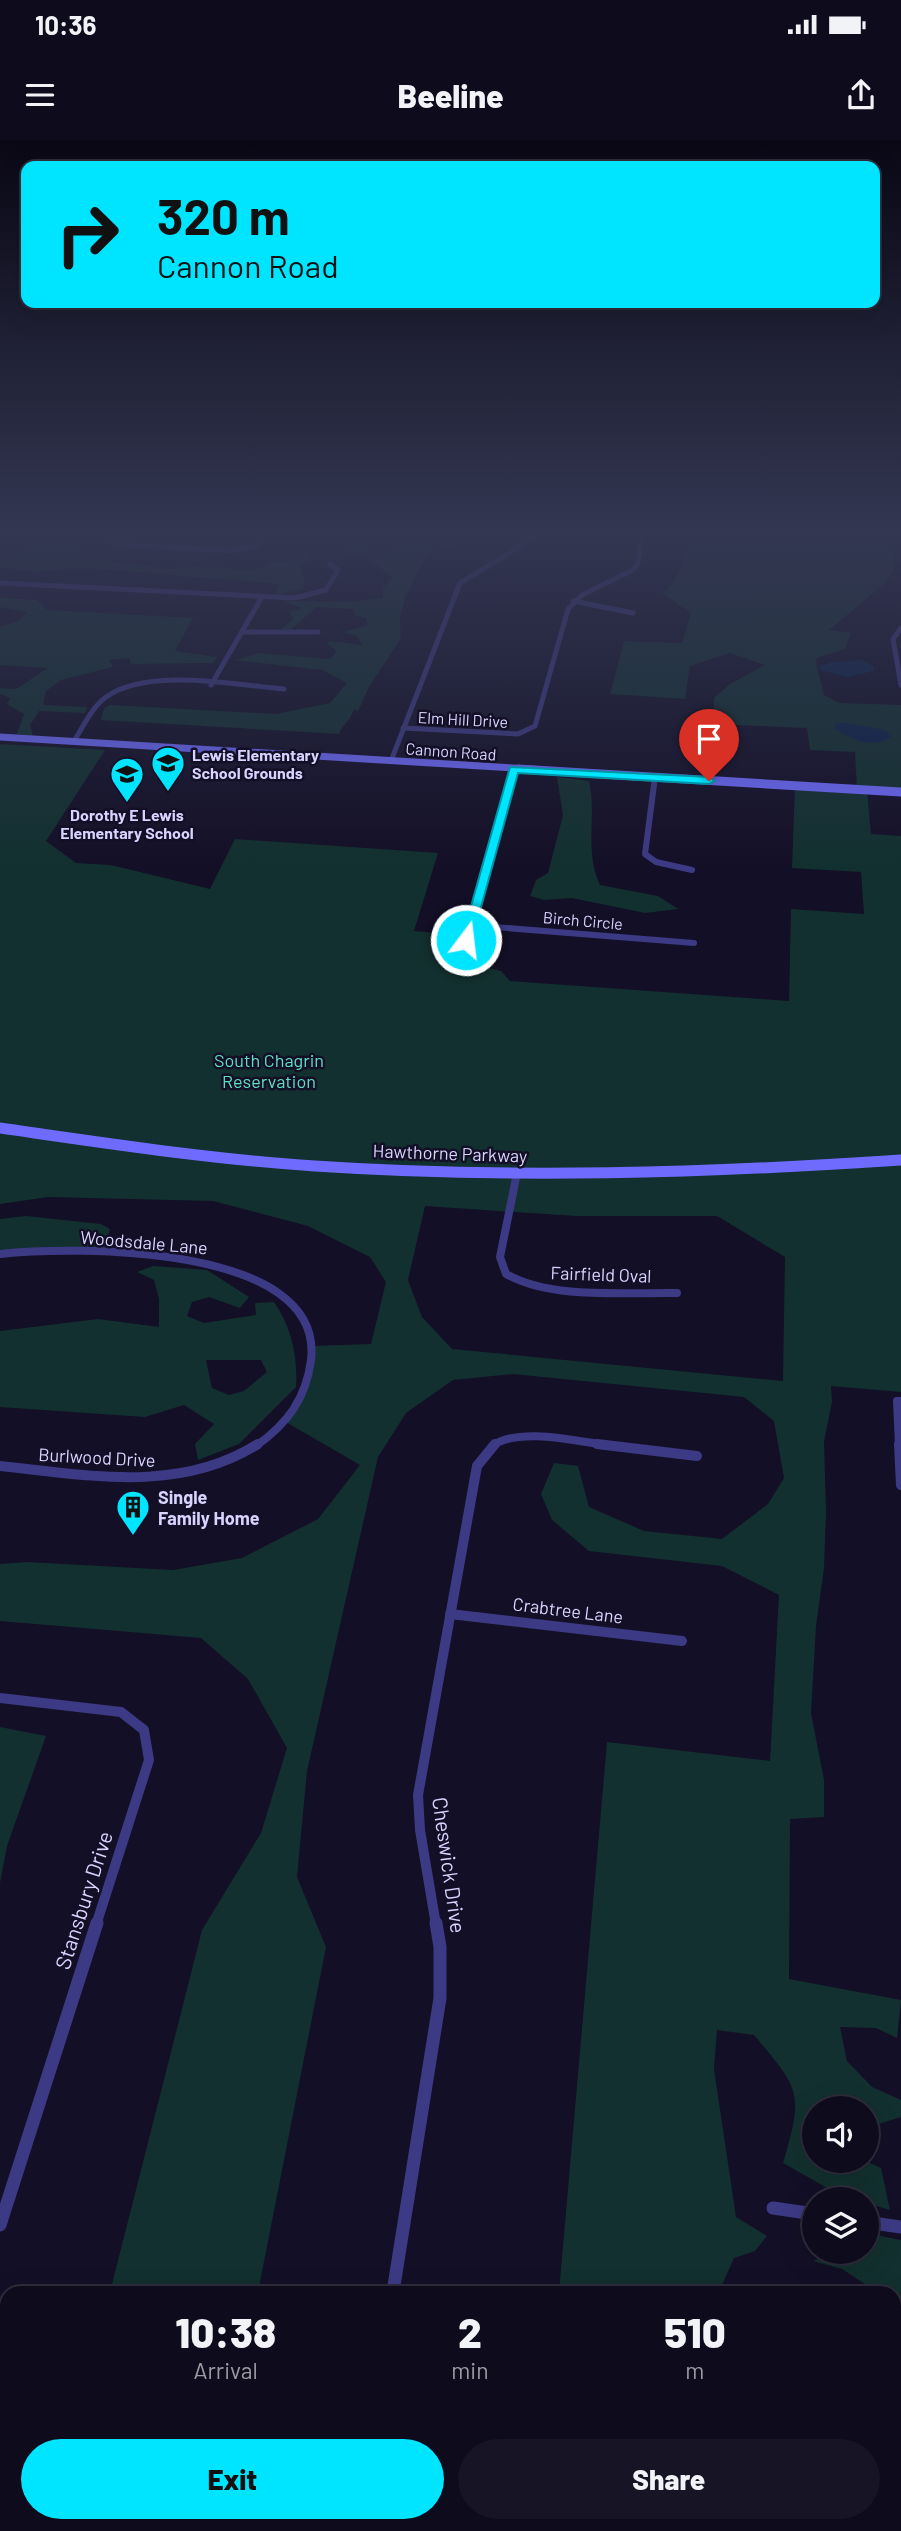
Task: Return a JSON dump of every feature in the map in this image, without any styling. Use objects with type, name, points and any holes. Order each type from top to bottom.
[{"type":"main road","name":"Cannon Road","points":[[0,737],[901,792]]},
{"type":"main road","name":"Hawthorne Parkway","points":[[0,1128],[162,1151],[315,1166],[517,1173],[772,1168],[901,1160]]},
{"type":"street","points":[[211,685],[234,647]]},
{"type":"street","points":[[391,761],[435,647]]},
{"type":"street","name":"Elm Hill Drive","points":[[403,727],[518,734],[535,726],[557,647]]},
{"type":"street","points":[[894,647],[901,685]]},
{"type":"street","points":[[74,741],[105,698],[121,690],[164,682],[284,689]]},
{"type":"street","points":[[466,940],[513,769]]},
{"type":"street","points":[[655,777],[643,845],[645,854],[656,862],[692,870]]},
{"type":"street","name":"Birch Circle","points":[[470,925],[694,943]]},
{"type":"street","name":"Fairfield Oval","points":[[517,1173],[500,1257],[506,1274],[527,1286],[554,1290],[677,1293]]},
{"type":"street","name":"Woodsdale Lane","points":[[0,1254],[54,1250],[217,1265],[245,1273],[279,1293]]},
{"type":"street","name":"Burlwood Drive","points":[[0,1466],[130,1479],[210,1468],[247,1450],[278,1427],[297,1407],[313,1355],[310,1333],[279,1293]]},
{"type":"street","points":[[901,1401],[897,1401],[901,1485]]},
{"type":"street","name":"Cheswick Drive","points":[[394,2286],[440,1998],[440,1947],[420,1830],[418,1796],[477,1466],[487,1447],[509,1436],[697,1456]]},
{"type":"street","name":"Crabtree Lane","points":[[450,1614],[682,1641]]},
{"type":"street","name":"Stansbury Drive","points":[[0,1698],[121,1712],[144,1730],[149,1760],[0,2225]]},
{"type":"street","points":[[773,2208],[802,2212]]},
{"type":"street","points":[[879,2224],[901,2227]]},
{"type":"green space","points":[[0,647],[177,647],[175,651],[217,657],[213,663],[131,664],[129,658],[109,660],[113,667],[61,680],[46,691],[43,705],[87,707],[85,713],[39,711],[30,725],[33,736],[17,734],[24,714],[7,704],[10,698],[0,694],[0,688],[16,689],[48,668],[0,665]]},
{"type":"green space","points":[[331,647],[395,647],[369,687],[358,711],[354,709],[339,734],[101,720],[104,708],[110,705],[276,714],[330,703],[347,683],[322,670],[235,660],[259,653],[330,659],[337,651]]},
{"type":"green space","name":"South Chagrin Reservation","points":[[623,647],[846,647],[817,658],[824,695],[839,703],[901,705],[901,791],[867,790],[871,834],[901,836],[901,1392],[831,1386],[832,1402],[824,1441],[824,1568],[816,1626],[811,1713],[824,1780],[824,1817],[790,1819],[789,1979],[901,2000],[897,2038],[876,2028],[840,2027],[847,2061],[872,2087],[901,2100],[901,2117],[879,2124],[879,2096],[802,2096],[802,2173],[879,2173],[879,2167],[890,2210],[879,2207],[879,2187],[825,2187],[783,2163],[794,2121],[794,2093],[789,2081],[754,2035],[717,2030],[714,2069],[736,2217],[767,2236],[755,2251],[734,2258],[722,2286],[560,2286],[607,1742],[770,1761],[779,1595],[722,1566],[589,1551],[552,1520],[541,1494],[554,1463],[578,1466],[589,1507],[644,1531],[722,1539],[768,1504],[784,1478],[774,1421],[744,1397],[513,1374],[453,1380],[406,1413],[378,1457],[307,1771],[297,1877],[326,1947],[259,2286],[112,2286],[202,1930],[261,1833],[287,1748],[248,1679],[201,1638],[0,1621],[0,1564],[27,1562],[173,1570],[242,1558],[318,1519],[360,1465],[284,1421],[297,1407],[312,1346],[371,1344],[386,1282],[370,1257],[308,1226],[213,1201],[48,1197],[0,1204],[0,744],[105,750],[46,841],[76,863],[111,865],[210,889],[235,839],[438,853],[414,931],[474,936],[478,965],[501,971],[510,981],[789,1001],[791,909],[864,914],[861,872],[792,868],[795,786],[857,790],[855,752],[810,750],[807,728],[713,724],[714,698],[730,684],[765,665],[730,653],[690,666],[685,699],[610,694]],"holes":[[[425,1206],[576,1216],[717,1216],[785,1257],[783,1381],[452,1349],[422,1317],[408,1280]]]},
{"type":"green space","points":[[557,777],[589,781],[593,859],[600,885],[658,896],[678,909],[645,913],[572,898],[544,900],[530,896],[536,880],[548,873],[563,815]]},
{"type":"green space","points":[[26,1216],[101,1224],[110,1229],[104,1250],[0,1250],[0,1219]]},
{"type":"green space","points":[[153,1266],[207,1270],[249,1297],[240,1308],[209,1297],[192,1302],[187,1316],[204,1323],[256,1315],[255,1303],[274,1302],[280,1311],[292,1342],[296,1387],[239,1444],[198,1460],[195,1444],[214,1424],[184,1405],[145,1417],[0,1407],[0,1331],[98,1319],[159,1327],[159,1299],[154,1280],[137,1272]],"holes":[[[206,1360],[261,1360],[267,1372],[244,1391],[229,1395],[212,1388]]]},
{"type":"green space","points":[[0,1727],[46,1736],[7,1846],[0,1883]]},
{"type":"green space","points":[[879,2236],[901,2240],[901,2286],[868,2286],[842,2269],[824,2264],[879,2264]]},
{"type":"water","points":[[863,660],[874,667],[874,671],[848,677],[820,670],[819,666],[833,662]]},
{"type":"water","points":[[845,723],[885,730],[891,737],[870,743],[854,739],[835,728],[835,724]]},
{"type":"place","name":"Lewis Elementary School Grounds","points":[[168,793]]},
{"type":"place","name":"Dorothy E Lewis Elementary School","points":[[127,804]]},
{"type":"place","name":"Single Family Home","points":[[133,1537]]},
{"type":"route","points":[[466,940],[513,769],[709,781]]}]
